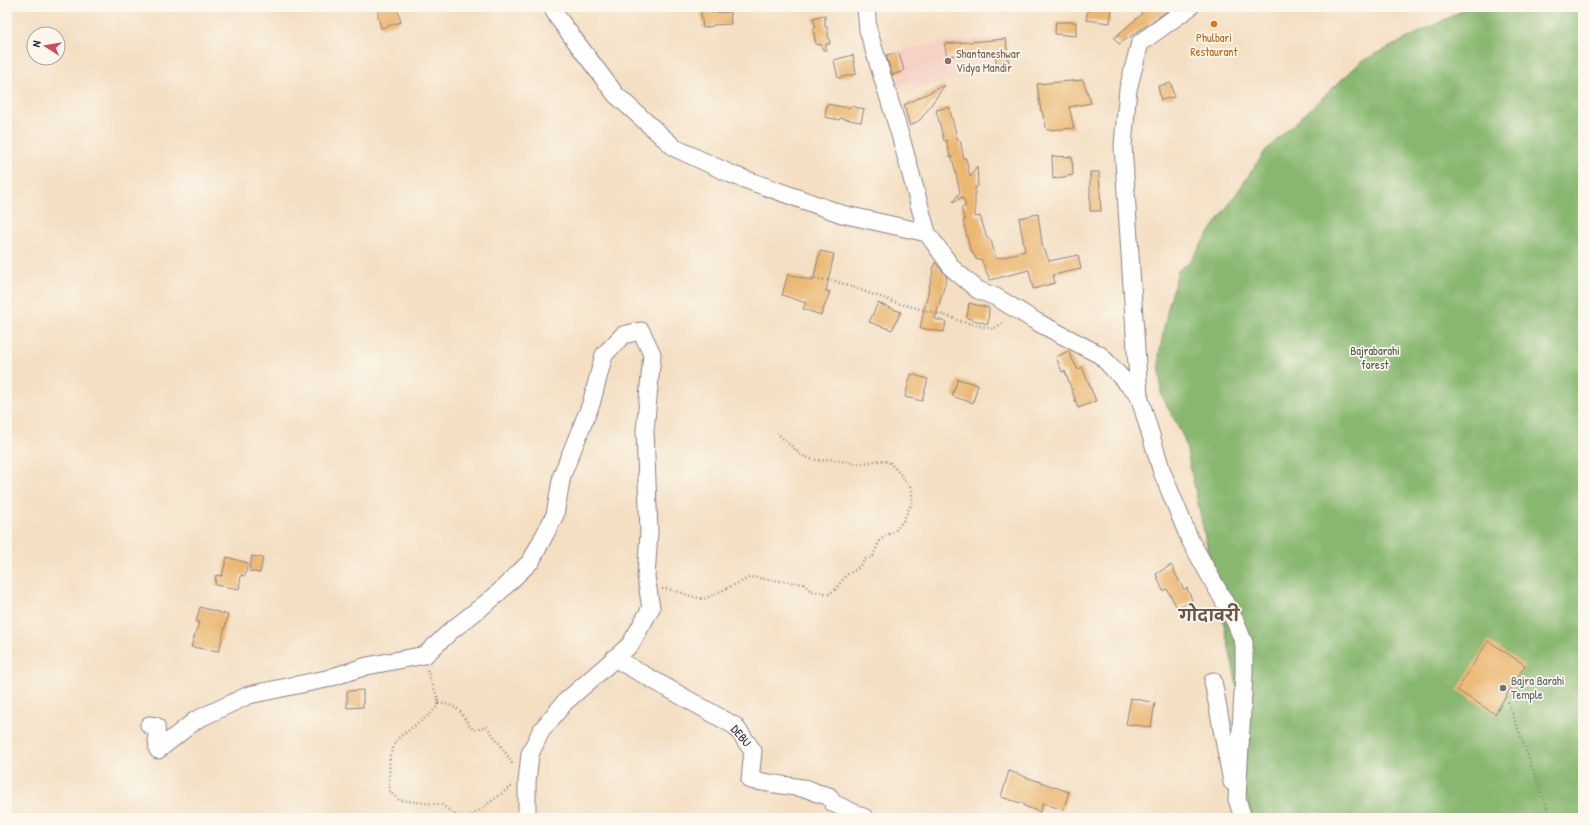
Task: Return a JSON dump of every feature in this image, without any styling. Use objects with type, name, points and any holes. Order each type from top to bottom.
[{"type":"street","points":[[552,7],[558,18],[616,95],[675,148],[733,176],[842,214],[927,233]]},
{"type":"street","points":[[866,7],[868,30],[901,138],[927,233],[953,269],[978,290],[996,297],[1037,322],[1100,355],[1139,396]]},
{"type":"street","points":[[1190,7],[1140,43],[1128,89],[1124,146],[1139,396],[1162,472],[1190,540],[1235,622],[1244,643],[1244,675],[1238,799],[1243,818]]},
{"type":"street","points":[[149,725],[156,726],[158,750],[196,720],[249,695],[326,679],[367,666],[425,655],[452,630],[494,597],[531,561],[555,515],[562,475],[590,404],[604,355],[623,335],[641,331],[652,354],[645,431],[649,532],[646,577],[651,608],[630,645],[565,702],[541,731],[530,754],[525,782],[527,818]]},
{"type":"street","name":"DEBU","points":[[614,658],[735,726],[753,751],[750,780],[808,789],[816,793],[829,796],[833,803],[842,809],[865,818]]},
{"type":"street","points":[[1213,681],[1238,818]]},
{"type":"path","points":[[810,278],[835,281],[897,304],[951,317],[956,320],[993,328],[1009,318]]},
{"type":"path","points":[[651,608],[662,589],[668,588],[696,599],[704,599],[751,577],[804,584],[811,591],[829,594],[836,589],[846,576],[857,569],[866,559],[873,556],[879,542],[895,531],[903,521],[912,504],[912,490],[889,462],[880,460],[860,464],[829,459],[822,461],[811,459],[801,455],[777,433]]},
{"type":"path","points":[[425,655],[425,666],[438,699],[438,706],[430,715],[397,739],[390,754],[388,782],[390,792],[400,800],[442,805],[457,816],[464,818]]},
{"type":"path","points":[[1508,702],[1551,818]]},
{"type":"path","points":[[438,703],[449,704],[456,707],[474,730],[487,727],[502,746],[525,782],[508,788],[469,818]]},
{"type":"shaded area","name":"Shantaneshwar Vidya Mandir","points":[[1007,35],[1010,69],[914,88],[911,81],[893,87],[884,54],[943,42]]},
{"type":"green space","name":"Bajrabarahi forest","points":[[1470,7],[1583,7],[1583,818],[1252,818],[1246,796],[1238,690],[1184,438],[1161,394],[1159,354],[1168,308],[1178,271],[1191,260],[1266,150],[1362,61]]},
{"type":"building","points":[[378,7],[397,7],[401,22],[381,28],[378,17]]},
{"type":"building","points":[[700,7],[711,7],[711,13],[730,12],[731,24],[713,25],[703,28]]},
{"type":"building","points":[[1088,7],[1112,7],[1110,23],[1086,20]]},
{"type":"building","points":[[1136,7],[1173,7],[1119,44],[1114,38],[1142,14]]},
{"type":"building","points":[[825,15],[825,27],[827,27],[830,44],[826,44],[826,50],[823,50],[821,44],[816,45],[813,28],[816,28],[813,18]]},
{"type":"building","points":[[1056,22],[1076,22],[1076,36],[1055,34]]},
{"type":"building","points":[[1006,39],[1009,67],[997,69],[995,51],[947,56],[944,44]]},
{"type":"building","points":[[899,53],[904,71],[892,75],[886,55]]},
{"type":"building","points":[[853,55],[856,74],[838,78],[834,60]]},
{"type":"building","points":[[1083,80],[1091,103],[1069,107],[1074,128],[1047,130],[1041,111],[1037,84]]},
{"type":"building","points":[[1171,83],[1174,97],[1161,100],[1158,86]]},
{"type":"building","points":[[945,85],[921,119],[910,126],[904,105]]},
{"type":"building","points":[[827,104],[864,109],[861,122],[825,117]]},
{"type":"building","points":[[949,107],[958,141],[960,140],[964,159],[966,158],[970,177],[977,166],[978,186],[975,188],[975,217],[980,216],[987,238],[991,240],[996,259],[1025,251],[1019,218],[1038,214],[1043,250],[1045,250],[1049,261],[1078,255],[1081,269],[1053,275],[1055,283],[1033,289],[1029,270],[990,280],[981,259],[977,260],[970,249],[961,208],[966,206],[962,197],[953,202],[960,192],[952,157],[950,157],[946,140],[944,141],[936,110]]},
{"type":"building","points":[[1052,156],[1072,157],[1073,175],[1053,179]]},
{"type":"building","points":[[1090,172],[1099,172],[1101,211],[1090,211]]},
{"type":"building","points":[[820,251],[834,254],[826,291],[830,292],[821,315],[803,309],[806,303],[782,295],[788,274],[813,281]]},
{"type":"building","points":[[935,262],[947,277],[935,319],[946,322],[944,332],[920,328]]},
{"type":"building","points":[[878,303],[901,312],[892,330],[869,322]]},
{"type":"building","points":[[969,303],[989,308],[988,324],[967,318]]},
{"type":"building","points":[[1068,351],[1078,370],[1082,367],[1096,401],[1078,408],[1065,371],[1062,372],[1056,357]]},
{"type":"building","points":[[911,374],[928,379],[922,401],[905,397]]},
{"type":"building","points":[[958,379],[978,385],[973,403],[952,396]]},
{"type":"building","points":[[252,556],[263,558],[260,573],[249,571]]},
{"type":"building","points":[[227,557],[248,563],[245,576],[241,575],[239,589],[215,585],[216,575],[222,576]]},
{"type":"building","points":[[1171,565],[1184,590],[1187,588],[1192,600],[1177,608],[1167,589],[1163,591],[1156,574]]},
{"type":"building","points":[[200,607],[228,615],[219,651],[191,647],[199,622],[196,622]]},
{"type":"building","points":[[1488,641],[1525,665],[1495,714],[1457,690]]},
{"type":"building","points":[[363,690],[363,707],[347,708],[347,691]]},
{"type":"building","points":[[1131,698],[1155,703],[1151,727],[1126,724]]},
{"type":"building","points":[[1009,771],[1069,792],[1063,810],[1043,803],[1040,812],[1024,806],[1024,804],[1001,797]]},
{"type":"place","name":"Phulbari Restaurant","points":[[1214,24]]},
{"type":"place","name":"Shantaneshwar Vidya Mandir","points":[[948,61]]},
{"type":"place","name":"Bajra Barahi Temple","points":[[1503,688]]},
{"type":"district","name":"गोदावरी","points":[[1209,615]]}]
